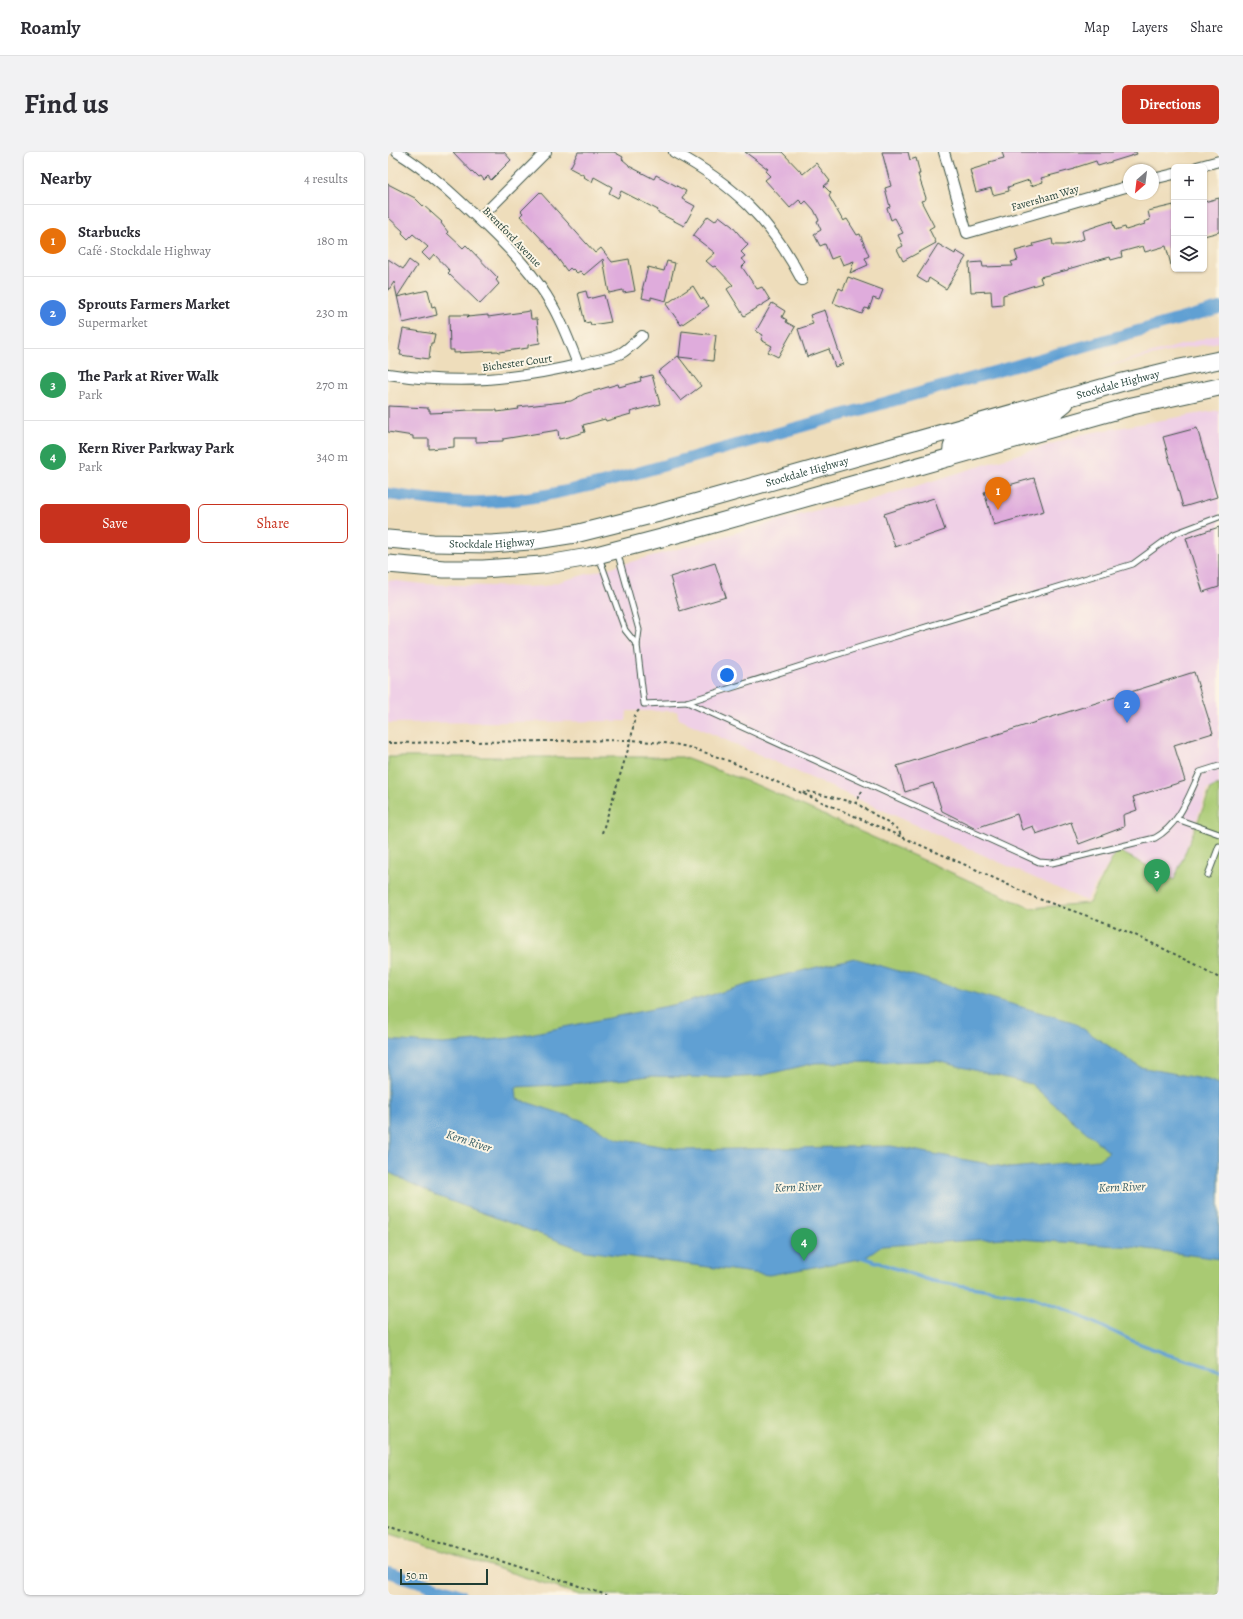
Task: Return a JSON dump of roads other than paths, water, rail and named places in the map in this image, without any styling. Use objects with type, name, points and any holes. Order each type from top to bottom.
[{"type":"main road","name":"Stockdale Highway","points":[[388,539],[446,544],[491,544],[537,540],[575,534],[659,513],[1150,375],[1219,360]]},
{"type":"main road","points":[[388,564],[444,569],[499,568],[542,565],[598,555],[1132,406],[1219,386]]},
{"type":"main road","points":[[950,457],[952,448],[956,444],[1050,415],[1071,397]]},
{"type":"street","name":"Brentford Avenue","points":[[397,152],[439,182],[518,258],[536,280],[552,305],[565,330],[578,364]]},
{"type":"street","points":[[479,219],[546,152]]},
{"type":"street","points":[[674,152],[697,164],[742,198],[761,218],[778,240],[802,280]]},
{"type":"street","name":"Faversham Way","points":[[944,152],[967,233],[1123,188]]},
{"type":"street","points":[[1207,164],[1219,161]]},
{"type":"street","points":[[1159,178],[1171,175]]},
{"type":"street","name":"Bichester Court","points":[[388,374],[441,380],[477,380],[542,373],[622,353],[642,336]]},
{"type":"lane","points":[[617,550],[639,630],[637,645],[644,704],[687,702],[867,645],[1133,564],[1174,534],[1219,517]]},
{"type":"lane","points":[[598,555],[625,630],[637,645]]},
{"type":"lane","points":[[687,702],[1038,862],[1052,863],[1154,838],[1165,832],[1177,819],[1200,772],[1219,766]]},
{"type":"lane","points":[[1177,819],[1219,834]]},
{"type":"lane","points":[[1208,875],[1219,846]]},
{"type":"water","name":"Kern River","points":[[854,958],[1073,1022],[1140,1067],[1208,1080],[1219,1084],[1219,1259],[1132,1247],[1006,1238],[882,1246],[865,1258],[769,1275],[586,1251],[437,1196],[388,1172],[388,1040],[443,1044],[510,1038],[687,1002],[760,981]],"holes":[[[937,1061],[1031,1084],[1109,1152],[1098,1160],[1010,1168],[891,1146],[685,1150],[617,1139],[581,1120],[517,1099],[516,1087],[557,1085],[648,1076],[726,1078],[760,1076],[815,1063]]]},
{"type":"waterway","points":[[388,494],[423,499],[482,502],[528,498],[558,493],[602,483],[1219,308]]},
{"type":"waterway","points":[[862,1257],[932,1281],[1029,1296],[1069,1311],[1133,1341],[1166,1354],[1219,1370]]},
{"type":"waterway","points":[[388,1572],[461,1595]]},
{"type":"place","name":"Starbucks","points":[[998,510]]},
{"type":"place","name":"Sprouts Farmers Market","points":[[1127,723]]},
{"type":"place","name":"The Park at River Walk","points":[[1157,892]]},
{"type":"place","name":"Kern River Parkway Park","points":[[804,1261]]}]
